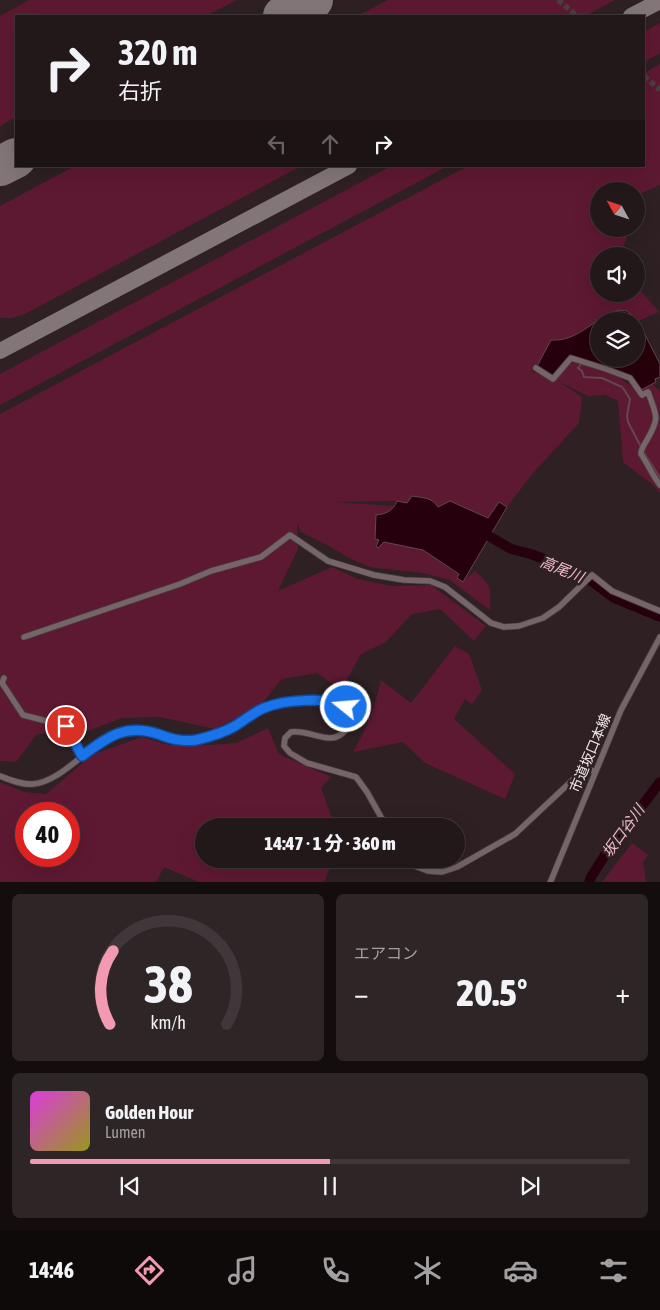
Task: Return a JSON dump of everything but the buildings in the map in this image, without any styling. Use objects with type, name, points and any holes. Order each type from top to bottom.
[{"type":"street","points":[[536,368],[553,379],[571,358],[630,378],[642,395],[648,392],[657,424],[641,449],[641,454],[649,466],[652,476],[660,485]]},
{"type":"street","points":[[24,637],[180,584],[211,571],[261,557],[290,535],[328,561],[374,575],[404,580],[430,581],[445,587],[491,624],[504,627],[519,626],[543,618],[559,608],[592,575],[612,591],[660,611]]},
{"type":"street","name":"市道坂口本線","points":[[550,882],[621,710],[660,637]]},
{"type":"street","points":[[4,678],[2,683],[23,715],[66,726],[82,756]]},
{"type":"street","points":[[0,776],[24,784],[41,783],[59,773],[110,736],[125,730],[145,730],[174,740],[190,741],[216,734],[234,726],[257,711],[273,705],[320,700],[330,701],[340,703],[350,711],[352,720],[346,729],[332,738],[323,738],[302,732],[291,732],[285,738],[284,746],[290,754],[307,763],[329,770],[344,772],[356,777],[382,818]]},
{"type":"street","points":[[465,863],[509,839],[579,774],[586,770],[595,771]]},
{"type":"street","points":[[420,868],[428,871],[442,872],[454,868]]},
{"type":"shaded area","points":[[29,0],[237,0],[208,15],[15,15],[15,118],[0,126],[0,16]]},
{"type":"shaded area","points":[[388,0],[615,0],[587,15],[359,15]]},
{"type":"shaded area","points":[[660,23],[660,53],[645,61],[645,31]]},
{"type":"shaded area","points":[[660,64],[660,185],[645,192],[645,182],[590,182],[590,238],[627,238],[623,247],[590,247],[590,302],[645,302],[645,296],[659,312],[645,318],[645,312],[590,312],[590,326],[567,340],[551,340],[536,368],[531,371],[553,379],[575,359],[590,364],[590,367],[606,369],[638,390],[652,384],[660,391],[660,493],[653,485],[623,462],[618,401],[605,395],[588,396],[558,381],[582,397],[579,423],[533,473],[507,507],[499,502],[488,518],[450,501],[438,507],[397,501],[335,502],[394,506],[385,514],[376,546],[378,548],[384,542],[423,550],[459,575],[463,581],[475,571],[489,588],[490,610],[450,580],[423,573],[370,567],[301,532],[297,523],[298,549],[278,591],[332,567],[358,579],[392,586],[431,585],[486,626],[474,641],[440,609],[412,614],[386,642],[361,654],[341,690],[317,673],[282,679],[260,706],[215,729],[160,717],[122,718],[85,732],[37,734],[16,762],[0,761],[0,414],[466,167],[645,167],[645,72]]},
{"type":"shaded area","points":[[73,167],[299,167],[25,314],[12,318],[0,318],[0,206]]},
{"type":"shaded area","points":[[389,167],[446,167],[0,405],[0,374]]},
{"type":"shaded area","points":[[619,310],[628,312],[613,312]]},
{"type":"shaded area","points":[[590,326],[590,364],[572,358],[553,379],[536,368],[551,340],[561,340]]},
{"type":"shaded area","points":[[645,335],[660,364],[660,377],[655,379],[656,382],[639,391],[630,378],[598,367],[645,367]]},
{"type":"shaded area","points":[[412,496],[430,500],[438,507],[450,501],[488,518],[499,502],[507,507],[463,582],[457,578],[459,574],[423,550],[384,542],[378,548],[376,546],[379,540],[375,539],[376,515],[389,511],[397,501],[407,503]]},
{"type":"shaded area","points":[[455,646],[469,654],[482,690],[472,704],[465,699],[454,719],[515,774],[505,799],[425,763],[403,742],[353,752],[370,717],[381,680],[411,703]]},
{"type":"shaded area","points":[[268,728],[279,754],[331,777],[321,788],[332,818],[195,818],[195,868],[330,868],[324,882],[199,882],[164,867],[156,882],[0,882],[0,782],[24,792],[46,794],[92,755],[142,737],[169,745],[236,743]]},
{"type":"shaded area","points":[[632,843],[648,855],[643,862],[646,882],[602,882]]},
{"type":"waterway","points":[[581,364],[578,368],[582,371],[584,377],[602,378],[622,387],[625,391],[630,399],[627,416],[628,422],[641,447]]},
{"type":"waterway","points":[[643,451],[660,478]]},
{"type":"waterway","name":"高尾川","points":[[489,536],[511,549],[531,554],[582,574],[614,598],[660,617]]},
{"type":"waterway","name":"坂口谷川","points":[[589,882],[605,855],[660,782]]},
{"type":"taxiway","points":[[315,15],[323,0]]},
{"type":"taxiway","points":[[633,15],[660,1]]},
{"type":"taxiway","points":[[0,351],[347,167]]},
{"type":"runway","points":[[285,15],[313,0]]},
{"type":"runway","points":[[0,166],[15,158]]},
{"type":"tunnel","points":[[558,0],[576,15]]},
{"type":"tunnel","points":[[645,77],[660,90]]},
{"type":"route","points":[[66,726],[82,756],[110,736],[125,730],[145,730],[174,740],[190,741],[216,734],[234,726],[257,711],[273,705],[320,700],[340,703],[346,707]]}]
